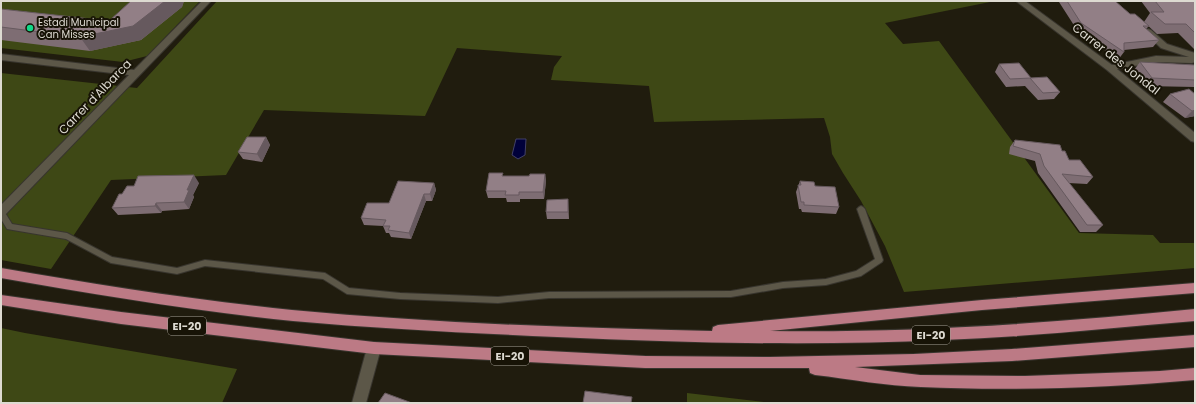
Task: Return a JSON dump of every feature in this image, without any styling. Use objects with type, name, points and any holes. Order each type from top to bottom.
[{"type":"highway","name":"EI-20","points":[[1,273],[134,296],[332,319],[428,326],[665,336],[807,338],[908,336],[997,332],[1195,315]]},
{"type":"highway","points":[[665,336],[899,313],[1195,288]]},
{"type":"highway","name":"EI-20","points":[[1,300],[121,318],[374,348],[637,362],[770,363],[914,360],[1012,355],[1195,341]]},
{"type":"highway","points":[[770,363],[927,381],[1025,382],[1195,374]]},
{"type":"street","name":"Carrer d'Albarca","points":[[1,212],[207,1]]},
{"type":"street","name":"Carrer des Jondal","points":[[1020,1],[1110,68],[1193,133]]},
{"type":"street","points":[[1141,26],[1164,46],[1195,56]]},
{"type":"street","points":[[1156,59],[1162,52],[1164,46]]},
{"type":"street","points":[[1,57],[137,73]]},
{"type":"street","points":[[1110,68],[1156,59],[1195,60]]},
{"type":"street","points":[[359,403],[374,348]]},
{"type":"lane","points":[[1,212],[10,227],[67,236],[111,260],[177,271],[205,263],[325,276],[347,291],[400,296],[498,300],[549,295],[732,294],[783,285],[826,282],[858,274],[879,260],[861,209]]},
{"type":"green space","points":[[1,1],[200,1],[147,56],[123,62],[1,48]]},
{"type":"green space","points":[[217,1],[995,1],[885,23],[903,44],[939,41],[1079,233],[1153,235],[1160,243],[1195,243],[1195,268],[904,292],[885,246],[861,201],[832,154],[830,137],[824,118],[654,122],[649,86],[551,80],[554,67],[562,56],[457,48],[425,116],[264,110],[226,175],[111,180],[51,269],[1,260],[1,73],[137,88]]},
{"type":"green space","points":[[1,328],[237,369],[222,403],[1,403]]},
{"type":"green space","points":[[687,393],[772,403],[687,403]]},
{"type":"shaded area","points":[[516,139],[526,139],[525,155],[518,159],[512,155]]},
{"type":"building","points":[[131,1],[165,1],[133,26],[80,37],[1,27],[1,9],[109,21]]},
{"type":"building","points":[[1067,1],[1115,1],[1130,14],[1135,14],[1149,26],[1143,26],[1159,40],[1124,43],[1124,52],[1081,23]]},
{"type":"building","points":[[1155,1],[1195,1],[1195,33],[1186,24],[1165,24],[1151,12],[1164,12]]},
{"type":"building","points":[[1140,62],[1195,65],[1195,80],[1152,78]]},
{"type":"building","points":[[1019,63],[1031,78],[1010,79],[999,64]]},
{"type":"building","points":[[1047,77],[1060,92],[1043,93],[1030,78]]},
{"type":"building","points":[[1189,89],[1195,94],[1195,110],[1192,111],[1170,94]]},
{"type":"building","points":[[247,137],[266,137],[257,154],[238,152]]},
{"type":"building","points":[[1015,140],[1060,145],[1062,151],[1065,151],[1069,160],[1080,160],[1093,177],[1062,174],[1103,225],[1087,225],[1044,166],[1040,154],[1013,146]]},
{"type":"building","points":[[489,173],[503,173],[502,176],[529,176],[530,174],[545,174],[543,192],[519,192],[519,195],[505,195],[506,191],[486,191]]},
{"type":"building","points":[[194,175],[187,190],[189,190],[184,202],[156,203],[155,206],[112,208],[119,194],[122,194],[127,186],[134,186],[138,176]]},
{"type":"building","points":[[398,181],[434,183],[430,194],[424,194],[409,233],[388,230],[390,226],[383,226],[386,220],[361,218],[367,203],[389,203]]},
{"type":"building","points":[[800,181],[814,182],[815,186],[835,187],[839,207],[804,205],[804,202],[801,202],[798,185],[801,185]]},
{"type":"building","points":[[568,199],[568,212],[546,212],[547,200]]},
{"type":"building","points":[[585,391],[632,397],[631,403],[583,403]]},
{"type":"building","points":[[385,393],[412,403],[378,403]]},
{"type":"place","name":"Estadi Municipal Can Misses","points":[[30,28]]}]
